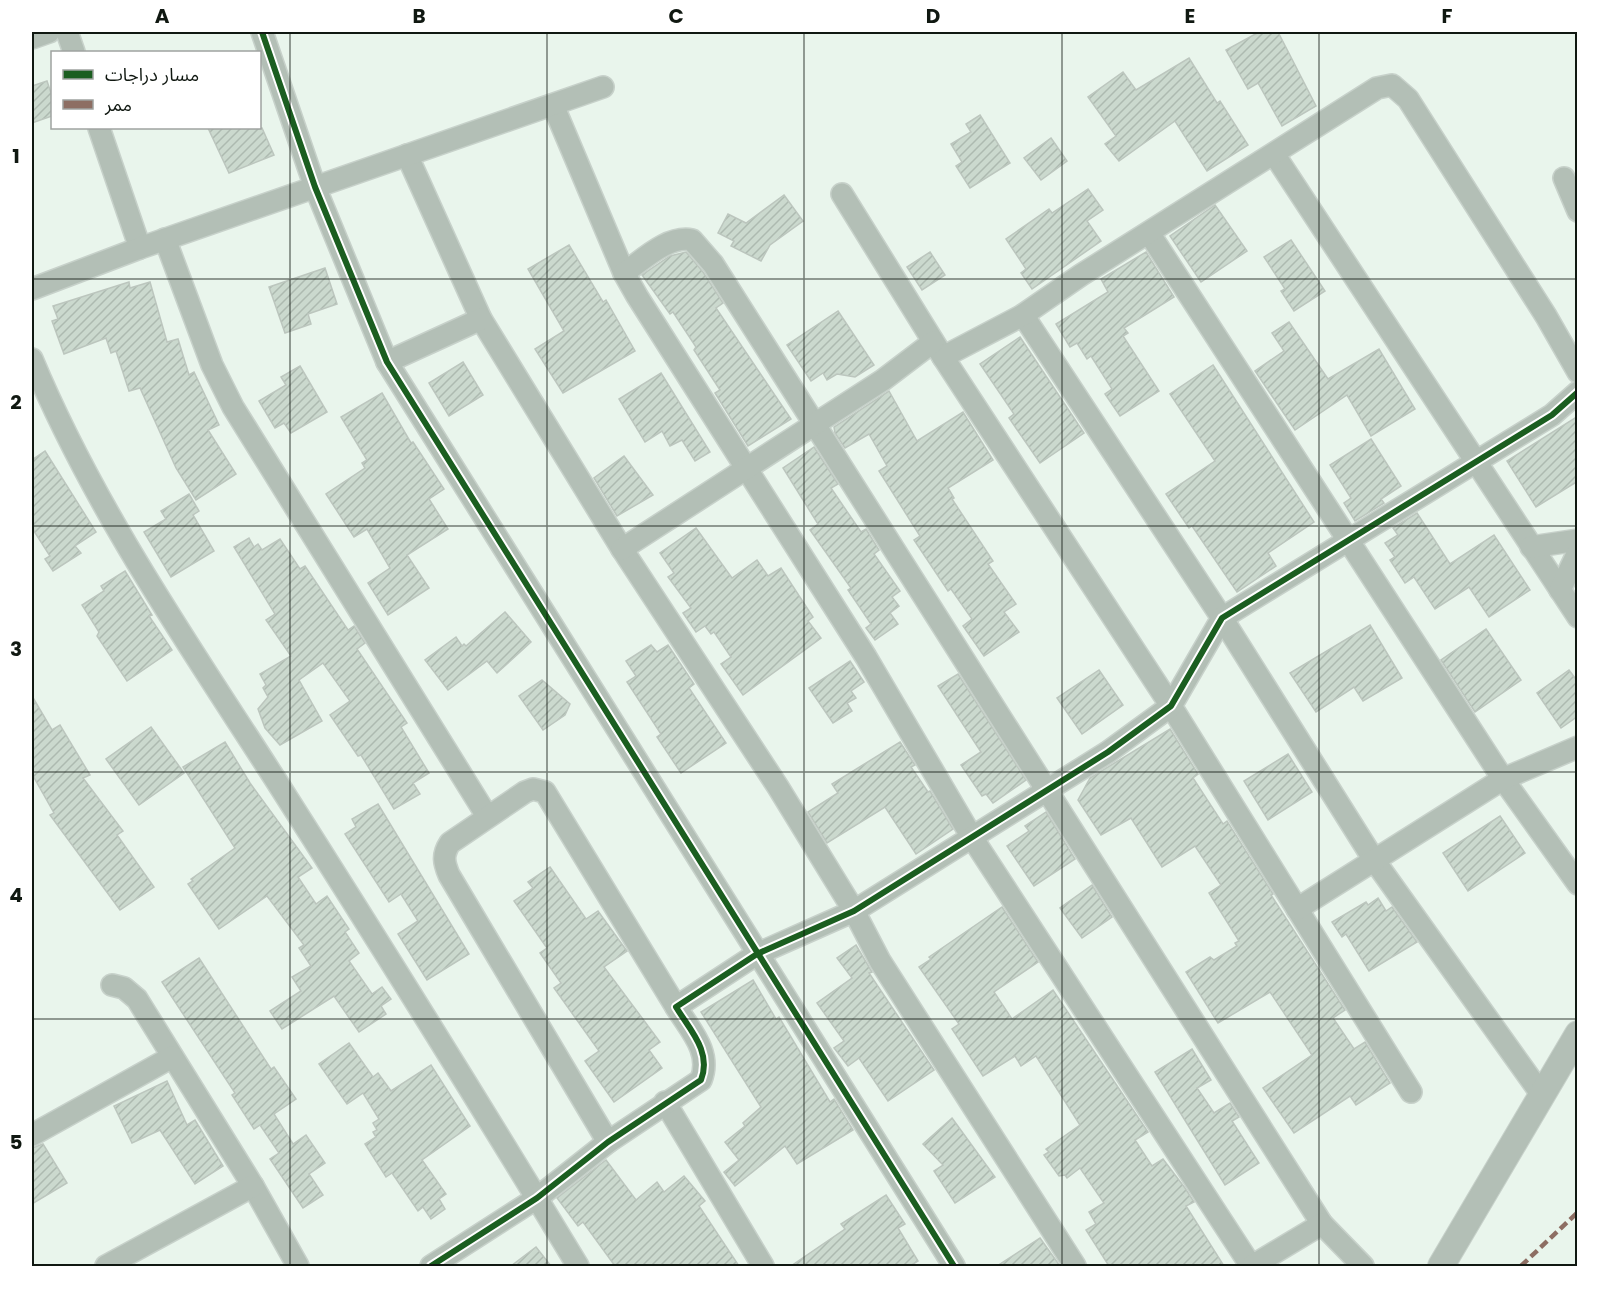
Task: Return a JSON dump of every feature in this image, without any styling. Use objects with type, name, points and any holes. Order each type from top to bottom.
[{"type":"street","points":[[32,38],[49,32]]},
{"type":"street","points":[[67,32],[74,51]]},
{"type":"street","points":[[262,32],[315,187],[387,362],[756,954],[954,1266]]},
{"type":"street","points":[[622,549],[883,380],[938,350],[1023,315],[1377,88],[1392,85],[1414,109],[1546,316],[1578,372]]},
{"type":"street","points":[[32,289],[165,239],[603,87]]},
{"type":"street","points":[[553,105],[624,273],[866,657],[973,839],[1252,1266],[1322,1224]]},
{"type":"street","points":[[99,129],[140,248]]},
{"type":"street","points":[[1274,154],[1578,617]]},
{"type":"street","points":[[407,155],[481,319],[622,549],[778,787],[854,911],[880,961],[1075,1266]]},
{"type":"street","points":[[1564,178],[1578,211]]},
{"type":"street","points":[[842,194],[938,350],[1171,706],[1411,1092]]},
{"type":"street","points":[[1149,233],[1503,779],[1578,884]]},
{"type":"street","points":[[165,239],[212,365],[233,407],[487,816]]},
{"type":"street","points":[[624,273],[665,245],[682,239],[692,240],[713,264],[816,423],[1047,789],[1093,866],[1322,1224],[1364,1266]]},
{"type":"street","points":[[1023,315],[1222,618],[1374,860],[1542,1095]]},
{"type":"street","points":[[387,362],[481,319]]},
{"type":"street","points":[[32,359],[51,404],[131,556],[341,883],[578,1266]]},
{"type":"street","points":[[676,1007],[756,954],[854,911],[973,839],[1047,789],[1108,752],[1171,706],[1222,618],[1552,415],[1578,392]]},
{"type":"street","points":[[1531,547],[1578,540]]},
{"type":"street","points":[[1560,590],[1578,552]]},
{"type":"street","points":[[1297,909],[1503,779],[1578,747]]},
{"type":"street","points":[[431,1266],[537,1198],[608,1142],[701,1080],[705,1070],[702,1047],[545,792],[533,789],[487,816],[450,843],[444,852],[444,862],[608,1142]]},
{"type":"street","points":[[112,985],[124,988],[137,999],[253,1186],[298,1266]]},
{"type":"street","points":[[1441,1266],[1578,1034]]},
{"type":"street","points":[[32,1135],[172,1057]]},
{"type":"street","points":[[665,1102],[763,1266]]},
{"type":"street","points":[[106,1266],[253,1186]]},
{"type":"building","points":[[1259,32],[1278,32],[1316,106],[1282,126],[1258,83],[1248,89],[1226,50]]},
{"type":"building","points":[[1189,58],[1217,103],[1220,101],[1248,145],[1207,171],[1175,121],[1119,161],[1105,144],[1116,136],[1088,97],[1123,72],[1136,90]]},
{"type":"building","points":[[47,81],[51,93],[51,116],[32,123],[32,86]]},
{"type":"building","points":[[980,115],[1010,163],[970,188],[956,166],[962,162],[951,144],[971,132],[966,124]]},
{"type":"building","points":[[262,128],[274,155],[229,173],[208,129]]},
{"type":"building","points":[[1051,138],[1067,161],[1041,180],[1024,158]]},
{"type":"building","points":[[1088,189],[1103,210],[1087,221],[1101,241],[1032,289],[1021,273],[1026,269],[1006,239],[1049,209],[1052,213]]},
{"type":"building","points":[[784,195],[803,221],[770,245],[761,261],[731,246],[734,241],[718,233],[728,214],[746,223]]},
{"type":"building","points":[[1215,205],[1247,251],[1201,282],[1170,236]]},
{"type":"building","points":[[1291,240],[1325,291],[1294,311],[1281,291],[1285,289],[1264,257]]},
{"type":"building","points":[[569,245],[603,302],[606,300],[635,351],[563,393],[535,349],[564,331],[528,269]]},
{"type":"building","points":[[686,252],[703,272],[723,303],[716,308],[791,419],[748,446],[715,393],[720,390],[694,350],[696,347],[673,312],[670,314],[642,275],[670,256]]},
{"type":"building","points":[[930,252],[945,275],[922,290],[907,267]]},
{"type":"building","points":[[1146,252],[1174,297],[1124,328],[1128,333],[1123,336],[1159,391],[1120,416],[1105,394],[1112,389],[1091,356],[1087,359],[1077,343],[1070,347],[1056,324],[1108,292],[1101,279]]},
{"type":"building","points":[[325,268],[337,304],[308,314],[311,324],[285,333],[269,287]]},
{"type":"building","points":[[129,282],[130,288],[150,282],[167,342],[178,339],[189,375],[194,372],[219,425],[208,430],[236,474],[196,500],[176,468],[140,388],[129,391],[116,351],[111,353],[106,338],[64,354],[52,321],[58,319],[53,306]]},
{"type":"building","points":[[838,311],[874,365],[855,377],[837,374],[827,380],[823,373],[811,381],[787,345]]},
{"type":"building","points":[[1289,322],[1328,379],[1379,349],[1415,409],[1371,436],[1347,395],[1295,430],[1255,371],[1284,351],[1272,333]]},
{"type":"building","points":[[1020,337],[1084,433],[1040,463],[1009,418],[1014,414],[980,364]]},
{"type":"building","points":[[463,362],[483,395],[449,416],[429,383]]},
{"type":"building","points":[[1213,365],[1314,522],[1268,553],[1276,566],[1237,592],[1192,526],[1189,528],[1166,494],[1215,461],[1170,394]]},
{"type":"building","points":[[300,366],[327,412],[291,433],[284,423],[275,428],[259,401],[286,385],[281,377]]},
{"type":"building","points":[[661,373],[710,452],[695,461],[682,440],[670,446],[662,431],[645,442],[619,399]]},
{"type":"building","points":[[889,391],[917,441],[963,412],[993,460],[948,488],[954,498],[952,499],[993,561],[988,564],[1016,604],[1004,612],[1019,632],[984,656],[963,626],[972,619],[951,589],[948,591],[914,540],[920,536],[879,471],[887,466],[869,434],[845,448],[835,433],[834,427]]},
{"type":"building","points":[[382,393],[411,443],[413,442],[444,489],[429,499],[448,529],[407,555],[429,588],[388,615],[368,583],[390,568],[367,529],[354,537],[326,494],[365,468],[362,463],[367,460],[341,417]]},
{"type":"building","points":[[1578,416],[1578,481],[1536,507],[1507,461]]},
{"type":"building","points":[[1371,439],[1401,486],[1381,499],[1384,503],[1355,521],[1344,503],[1351,498],[1330,465]]},
{"type":"building","points":[[814,447],[838,484],[831,488],[861,532],[866,529],[879,550],[874,554],[900,591],[892,597],[899,606],[890,613],[898,624],[875,640],[866,628],[871,624],[848,590],[851,588],[810,530],[818,524],[783,468]]},
{"type":"building","points":[[45,451],[96,532],[75,546],[81,553],[53,571],[45,559],[50,556],[32,528],[32,460]]},
{"type":"building","points":[[624,456],[653,495],[617,516],[594,478]]},
{"type":"building","points":[[189,494],[199,511],[193,515],[214,551],[171,577],[144,532],[166,519],[161,511]]},
{"type":"building","points":[[1417,513],[1450,564],[1494,535],[1530,590],[1489,617],[1469,587],[1435,609],[1414,577],[1405,583],[1390,560],[1395,557],[1385,543],[1398,535],[1393,528]]},
{"type":"building","points":[[696,528],[732,578],[757,560],[768,576],[781,568],[813,617],[808,621],[821,638],[743,695],[721,664],[731,657],[714,632],[711,634],[705,626],[696,632],[683,613],[691,608],[668,577],[674,573],[660,553]]},
{"type":"building","points":[[249,538],[254,547],[258,544],[262,550],[280,539],[300,569],[305,566],[348,630],[354,626],[365,643],[357,649],[407,723],[401,727],[429,773],[413,783],[420,794],[394,809],[361,755],[358,756],[330,715],[350,701],[323,663],[299,680],[322,721],[280,745],[265,728],[258,709],[268,697],[263,688],[266,685],[260,674],[291,656],[266,620],[275,614],[234,547]]},
{"type":"building","points":[[125,571],[152,615],[149,616],[172,650],[127,681],[97,636],[99,632],[82,605],[104,591],[101,586]]},
{"type":"building","points":[[505,612],[531,642],[497,673],[487,661],[448,690],[425,660],[456,637],[462,646],[464,644],[466,646]]},
{"type":"building","points":[[1370,625],[1402,678],[1363,701],[1354,687],[1316,712],[1290,673]]},
{"type":"building","points":[[1486,629],[1521,680],[1475,712],[1441,660]]},
{"type":"building","points":[[651,645],[657,652],[668,645],[694,684],[689,688],[726,743],[681,773],[657,737],[661,734],[627,682],[636,676],[626,661]]},
{"type":"building","points":[[850,661],[864,682],[851,691],[856,698],[847,703],[852,711],[833,723],[809,688]]},
{"type":"building","points":[[1099,670],[1123,705],[1082,734],[1057,698]]},
{"type":"building","points":[[1569,670],[1578,682],[1578,716],[1561,728],[1537,693]]},
{"type":"building","points":[[958,674],[1026,780],[993,803],[986,794],[982,796],[961,765],[981,752],[938,686]]},
{"type":"building","points":[[542,680],[570,704],[565,715],[543,730],[519,696]]},
{"type":"building","points":[[32,696],[52,730],[60,725],[90,775],[83,778],[123,831],[117,835],[154,887],[120,910],[50,815],[54,813],[32,774]]},
{"type":"building","points":[[151,727],[184,773],[139,805],[106,759]]},
{"type":"building","points":[[1170,729],[1198,774],[1193,778],[1223,824],[1227,821],[1273,894],[1271,895],[1345,1010],[1333,1018],[1354,1049],[1365,1042],[1390,1083],[1356,1105],[1350,1096],[1294,1133],[1263,1088],[1312,1055],[1270,992],[1218,1023],[1186,972],[1210,957],[1214,960],[1237,946],[1235,943],[1239,941],[1209,893],[1221,885],[1195,846],[1162,867],[1131,818],[1101,835],[1078,800],[1090,778]]},
{"type":"building","points":[[225,742],[250,783],[312,868],[298,877],[316,904],[327,896],[349,929],[345,932],[359,953],[349,961],[372,994],[382,987],[391,999],[381,1006],[386,1014],[359,1032],[334,996],[282,1029],[270,1011],[301,991],[292,977],[311,966],[299,948],[304,945],[267,896],[219,929],[188,884],[193,881],[191,879],[235,848],[183,767]]},
{"type":"building","points":[[900,742],[915,765],[911,767],[928,792],[930,791],[953,829],[916,854],[885,807],[827,843],[808,812],[838,793],[832,784]]},
{"type":"building","points":[[1288,754],[1312,792],[1268,820],[1244,781]]},
{"type":"building","points":[[378,804],[469,954],[427,980],[398,934],[418,921],[401,894],[389,902],[345,834],[356,827],[352,819]]},
{"type":"building","points":[[1046,812],[1075,859],[1034,886],[1007,846],[1029,831],[1025,826]]},
{"type":"building","points":[[1500,816],[1525,853],[1468,891],[1443,853]]},
{"type":"building","points":[[550,867],[586,919],[598,911],[627,951],[604,967],[660,1042],[649,1050],[662,1068],[614,1102],[585,1061],[599,1051],[554,988],[561,983],[540,953],[547,948],[514,901],[533,888],[528,882]]},
{"type":"building","points":[[1092,885],[1112,917],[1082,938],[1060,908]]},
{"type":"building","points":[[1378,898],[1386,911],[1392,907],[1417,942],[1369,971],[1346,934],[1342,937],[1332,922],[1366,902],[1368,905]]},
{"type":"building","points":[[1002,907],[1038,962],[994,992],[1012,1019],[1053,990],[1148,1132],[1135,1140],[1152,1166],[1163,1159],[1185,1188],[1194,1202],[1186,1206],[1224,1266],[1109,1266],[1086,1230],[1096,1224],[1089,1212],[1104,1203],[1080,1168],[1067,1178],[1065,1175],[1059,1176],[1044,1155],[1049,1152],[1046,1149],[1080,1125],[1036,1056],[1021,1066],[1015,1056],[983,1076],[952,1029],[959,1024],[919,967],[931,959],[929,957]]},
{"type":"building","points":[[856,945],[872,972],[869,973],[934,1070],[888,1101],[859,1058],[848,1066],[834,1048],[844,1041],[817,1003],[852,978],[837,958]]},
{"type":"building","points":[[199,958],[271,1069],[274,1067],[296,1099],[274,1114],[293,1144],[306,1135],[325,1163],[309,1174],[323,1195],[303,1208],[270,1159],[279,1153],[260,1125],[254,1129],[232,1095],[235,1093],[162,982]]},
{"type":"building","points":[[753,980],[776,1019],[779,1017],[830,1102],[834,1099],[853,1130],[797,1164],[785,1146],[735,1186],[724,1172],[739,1160],[725,1142],[745,1126],[743,1123],[761,1107],[701,1012]]},
{"type":"building","points":[[349,1043],[373,1077],[378,1073],[391,1091],[431,1065],[470,1126],[422,1160],[446,1194],[439,1199],[445,1209],[431,1219],[423,1207],[418,1211],[392,1173],[386,1177],[365,1144],[376,1137],[373,1132],[377,1130],[373,1123],[379,1119],[363,1093],[347,1104],[319,1064]]},
{"type":"building","points":[[1192,1049],[1211,1080],[1197,1088],[1214,1113],[1230,1103],[1239,1117],[1232,1121],[1259,1163],[1225,1185],[1155,1072]]},
{"type":"building","points":[[167,1081],[187,1125],[195,1120],[223,1166],[195,1184],[160,1130],[132,1143],[114,1106]]},
{"type":"building","points":[[952,1118],[995,1177],[955,1203],[934,1171],[943,1165],[923,1144]]},
{"type":"building","points":[[43,1144],[67,1183],[32,1204],[32,1148]]},
{"type":"building","points":[[606,1160],[636,1200],[657,1182],[664,1192],[684,1176],[705,1201],[699,1206],[739,1266],[615,1266],[583,1222],[578,1226],[557,1198]]},
{"type":"building","points":[[886,1195],[905,1224],[898,1228],[918,1261],[910,1266],[791,1266],[845,1229],[841,1224]]},
{"type":"building","points":[[1040,1238],[1060,1266],[997,1266]]},
{"type":"building","points":[[536,1247],[551,1266],[511,1266]]},
{"type":"marked path","points":[[1521,1266],[1578,1212]]},
{"type":"cycle path","points":[[262,32],[315,187],[387,362],[954,1266]]},
{"type":"cycle path","points":[[431,1266],[537,1198],[608,1142],[701,1080],[704,1070],[702,1051],[676,1007],[757,954],[854,911],[1108,752],[1171,706],[1222,618],[1552,415],[1578,392]]}]
